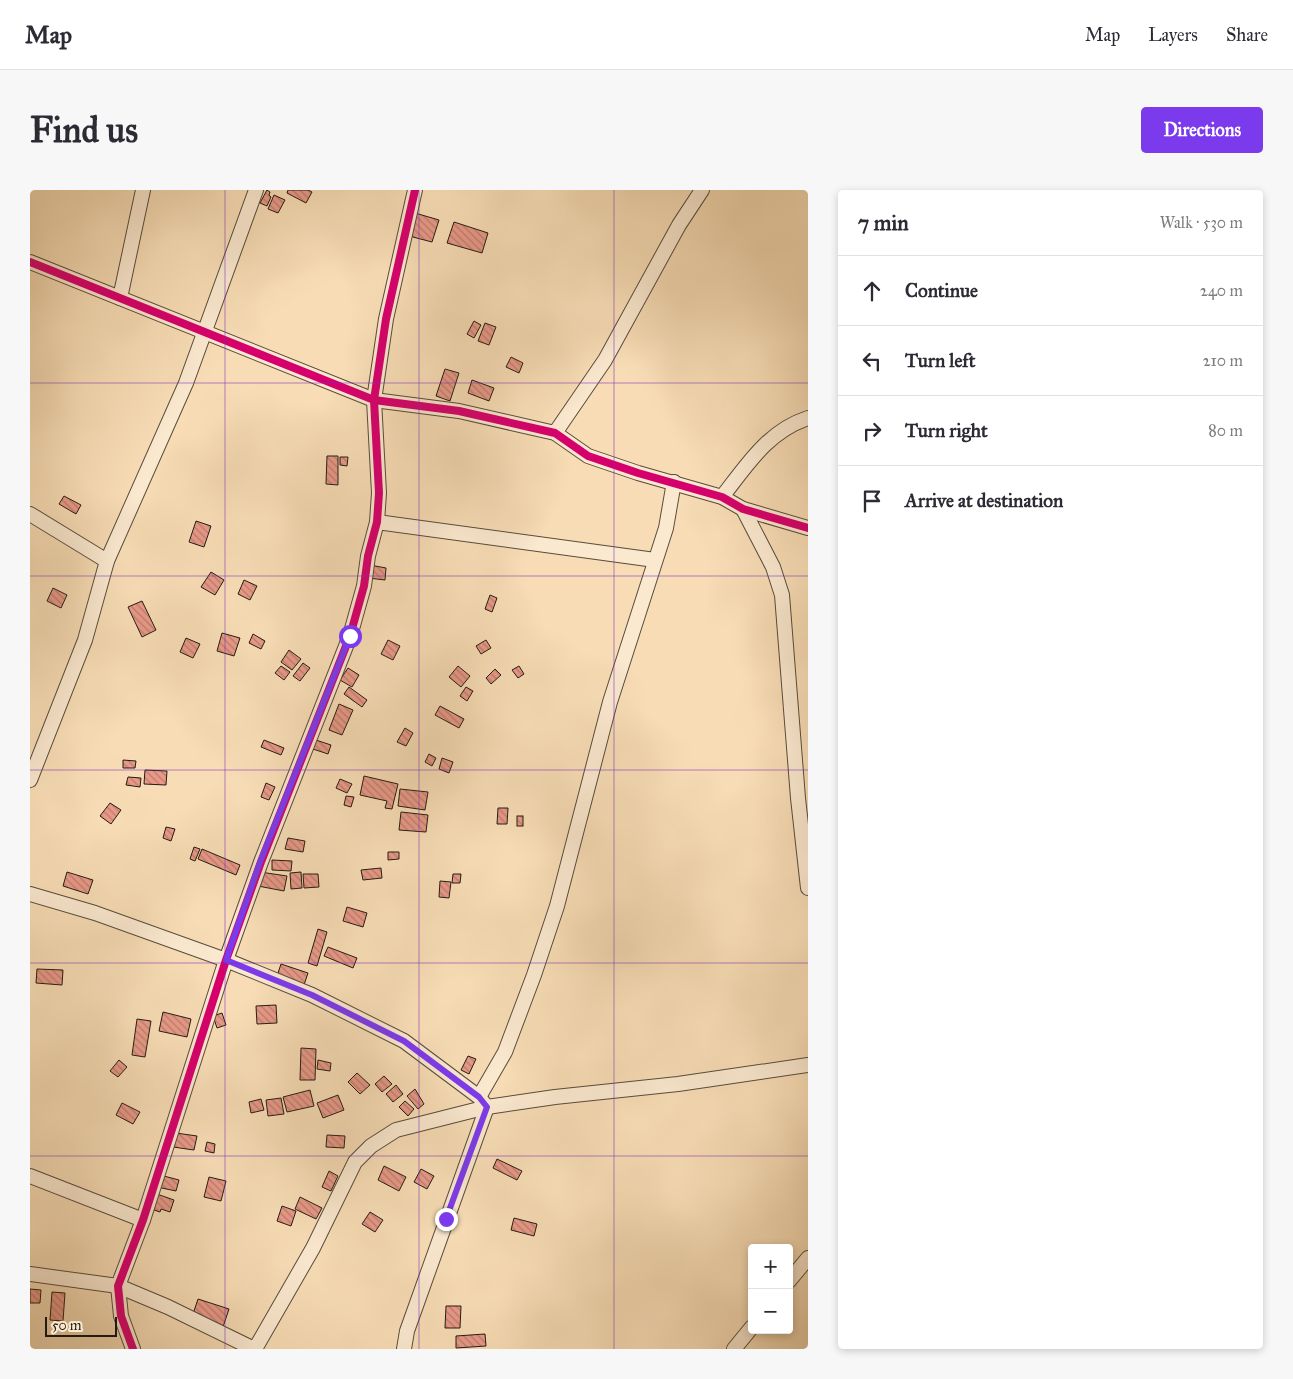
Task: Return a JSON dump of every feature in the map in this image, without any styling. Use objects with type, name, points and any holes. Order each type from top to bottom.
[{"type":"street","points":[[120,298],[143,190]]},
{"type":"street","points":[[30,780],[85,640],[107,561],[205,333],[256,190]]},
{"type":"street","points":[[133,1349],[121,1316],[118,1286],[143,1220],[226,960],[260,862],[350,636],[364,586],[368,556],[377,522],[379,493],[374,400],[388,310],[415,190]]},
{"type":"street","points":[[555,433],[605,360],[679,225],[702,190]]},
{"type":"street","points":[[30,262],[374,400],[459,411],[555,433],[588,456],[638,473],[722,497],[743,509],[808,528]]},
{"type":"street","points":[[722,497],[764,443],[790,424],[808,418]]},
{"type":"street","points":[[404,1349],[407,1331],[483,1102],[505,1052],[554,915],[610,702],[666,528],[674,482]]},
{"type":"street","points":[[743,509],[773,567],[782,595],[798,798],[808,888]]},
{"type":"street","points":[[30,514],[107,561]]},
{"type":"street","points":[[377,522],[655,560]]},
{"type":"street","points":[[30,894],[95,913],[226,960],[312,995],[404,1041],[483,1102]]},
{"type":"street","points":[[30,1274],[118,1286],[168,1307],[255,1349],[313,1248],[355,1162],[371,1146],[396,1130],[483,1102],[555,1097],[678,1084],[808,1065]]},
{"type":"street","points":[[30,1176],[143,1220]]},
{"type":"street","points":[[793,1276],[808,1258]]},
{"type":"street","points":[[734,1349],[748,1332]]},
{"type":"building","points":[[267,190],[270,192],[269,195],[271,197],[267,206],[260,203]]},
{"type":"building","points":[[288,190],[308,190],[312,192],[306,203],[287,193]]},
{"type":"building","points":[[274,195],[285,200],[278,213],[268,209]]},
{"type":"building","points":[[415,213],[439,220],[432,242],[409,236]]},
{"type":"building","points":[[454,222],[488,233],[482,253],[447,243]]},
{"type":"building","points":[[474,321],[481,325],[474,338],[467,334]]},
{"type":"building","points":[[485,323],[496,327],[489,345],[478,341]]},
{"type":"building","points":[[511,357],[523,363],[519,373],[506,367]]},
{"type":"building","points":[[445,369],[459,373],[450,401],[436,396]]},
{"type":"building","points":[[472,380],[494,388],[489,401],[468,393]]},
{"type":"building","points":[[327,456],[338,456],[338,485],[326,484]]},
{"type":"building","points":[[340,457],[348,457],[347,466],[340,465]]},
{"type":"building","points":[[64,496],[81,505],[76,514],[59,504]]},
{"type":"building","points":[[196,521],[211,526],[204,547],[189,542]]},
{"type":"building","points":[[370,565],[386,568],[385,580],[368,578]]},
{"type":"building","points":[[211,572],[224,580],[215,595],[201,587]]},
{"type":"building","points":[[244,580],[257,586],[250,600],[238,594]]},
{"type":"building","points":[[53,588],[67,595],[61,608],[47,601]]},
{"type":"building","points":[[490,595],[497,598],[492,612],[485,609]]},
{"type":"building","points":[[142,601],[156,630],[142,637],[128,607]]},
{"type":"building","points":[[222,633],[240,638],[234,656],[217,651]]},
{"type":"building","points":[[253,634],[265,641],[261,649],[249,643]]},
{"type":"building","points":[[186,638],[200,644],[193,658],[180,652]]},
{"type":"building","points":[[388,640],[400,646],[393,660],[381,654]]},
{"type":"building","points":[[486,640],[491,648],[481,654],[476,646]]},
{"type":"building","points":[[289,650],[301,659],[292,670],[281,662]]},
{"type":"building","points":[[303,663],[310,668],[300,681],[293,676]]},
{"type":"building","points":[[281,666],[290,672],[284,680],[275,673]]},
{"type":"building","points":[[458,666],[470,676],[461,687],[449,677]]},
{"type":"building","points":[[519,666],[524,674],[518,678],[512,670]]},
{"type":"building","points":[[348,668],[359,675],[352,687],[340,680]]},
{"type":"building","points":[[495,669],[501,675],[491,684],[486,678]]},
{"type":"building","points":[[349,687],[367,700],[362,707],[344,694]]},
{"type":"building","points":[[466,687],[473,691],[467,701],[460,696]]},
{"type":"building","points":[[339,704],[353,710],[342,735],[329,730]]},
{"type":"building","points":[[440,706],[464,719],[459,728],[435,715]]},
{"type":"building","points":[[405,728],[413,733],[406,746],[397,742]]},
{"type":"building","points":[[313,739],[331,745],[328,754],[310,748]]},
{"type":"building","points":[[264,740],[284,748],[281,755],[261,747]]},
{"type":"building","points":[[429,754],[436,758],[432,766],[425,762]]},
{"type":"building","points":[[442,758],[453,762],[449,773],[439,769]]},
{"type":"building","points":[[123,760],[136,761],[135,768],[123,768]]},
{"type":"building","points":[[145,770],[167,771],[166,785],[144,784]]},
{"type":"building","points":[[364,776],[398,784],[392,809],[385,808],[387,801],[360,795]]},
{"type":"building","points":[[128,777],[141,778],[140,787],[126,785]]},
{"type":"building","points":[[340,779],[352,784],[347,793],[336,788]]},
{"type":"building","points":[[266,783],[275,787],[269,800],[261,797]]},
{"type":"building","points":[[400,789],[428,792],[425,810],[398,806]]},
{"type":"building","points":[[346,796],[354,797],[351,807],[344,805]]},
{"type":"building","points":[[110,803],[121,810],[111,824],[100,816]]},
{"type":"building","points":[[498,808],[508,808],[507,824],[497,824]]},
{"type":"building","points":[[401,812],[428,815],[426,832],[399,830]]},
{"type":"building","points":[[517,816],[523,816],[523,826],[517,826]]},
{"type":"building","points":[[166,827],[175,829],[171,841],[163,838]]},
{"type":"building","points":[[288,838],[305,841],[303,852],[285,849]]},
{"type":"building","points":[[194,847],[200,849],[195,861],[190,859]]},
{"type":"building","points":[[202,849],[240,865],[236,875],[198,859]]},
{"type":"building","points":[[388,852],[399,852],[399,859],[388,860]]},
{"type":"building","points":[[272,860],[292,861],[291,871],[272,870]]},
{"type":"building","points":[[381,868],[382,878],[363,880],[361,870]]},
{"type":"building","points":[[67,872],[93,880],[88,894],[63,886]]},
{"type":"building","points":[[260,872],[287,876],[284,891],[258,886]]},
{"type":"building","points":[[301,872],[302,888],[291,889],[290,873]]},
{"type":"building","points":[[303,874],[318,874],[319,887],[304,888]]},
{"type":"building","points":[[453,874],[461,874],[460,883],[452,883]]},
{"type":"building","points":[[440,881],[451,882],[449,898],[439,897]]},
{"type":"building","points":[[347,907],[367,913],[363,927],[343,921]]},
{"type":"building","points":[[318,929],[327,932],[317,966],[308,963]]},
{"type":"building","points":[[328,947],[357,958],[353,968],[324,956]]},
{"type":"building","points":[[281,964],[308,973],[303,988],[276,979]]},
{"type":"building","points":[[37,969],[63,970],[62,985],[36,983]]},
{"type":"building","points":[[276,1005],[277,1023],[257,1024],[256,1006]]},
{"type":"building","points":[[163,1012],[191,1019],[187,1037],[159,1031]]},
{"type":"building","points":[[222,1013],[226,1025],[217,1028],[213,1016]]},
{"type":"building","points":[[137,1019],[151,1021],[145,1057],[132,1055]]},
{"type":"building","points":[[301,1048],[316,1049],[315,1080],[300,1080]]},
{"type":"building","points":[[468,1056],[476,1059],[469,1074],[461,1070]]},
{"type":"building","points":[[119,1060],[127,1067],[118,1077],[110,1071]]},
{"type":"building","points":[[318,1060],[331,1063],[330,1071],[317,1069]]},
{"type":"building","points":[[357,1073],[370,1085],[360,1094],[348,1082]]},
{"type":"building","points":[[384,1076],[392,1084],[382,1092],[375,1084]]},
{"type":"building","points":[[396,1085],[403,1094],[393,1102],[386,1094]]},
{"type":"building","points":[[415,1089],[424,1104],[418,1109],[407,1096]]},
{"type":"building","points":[[310,1090],[314,1106],[287,1112],[283,1097]]},
{"type":"building","points":[[338,1095],[344,1110],[323,1118],[317,1103]]},
{"type":"building","points":[[281,1098],[284,1114],[268,1116],[266,1100]]},
{"type":"building","points":[[261,1099],[264,1110],[251,1113],[249,1102]]},
{"type":"building","points":[[405,1101],[414,1109],[408,1116],[399,1107]]},
{"type":"building","points":[[122,1103],[140,1112],[133,1124],[116,1115]]},
{"type":"building","points":[[176,1133],[197,1136],[194,1150],[173,1147]]},
{"type":"building","points":[[327,1135],[345,1136],[344,1148],[326,1147]]},
{"type":"building","points":[[207,1142],[215,1144],[214,1153],[205,1151]]},
{"type":"building","points":[[497,1159],[522,1171],[517,1180],[493,1168]]},
{"type":"building","points":[[384,1166],[406,1177],[399,1191],[378,1180]]},
{"type":"building","points":[[421,1169],[434,1176],[427,1189],[414,1182]]},
{"type":"building","points":[[329,1171],[338,1176],[331,1191],[322,1187]]},
{"type":"building","points":[[160,1175],[179,1180],[176,1191],[157,1187]]},
{"type":"building","points":[[209,1177],[226,1181],[221,1201],[204,1197]]},
{"type":"building","points":[[154,1193],[174,1200],[170,1212],[161,1209],[160,1212],[154,1210]]},
{"type":"building","points":[[300,1197],[322,1208],[316,1219],[295,1209]]},
{"type":"building","points":[[282,1206],[296,1211],[291,1226],[277,1221]]},
{"type":"building","points":[[370,1212],[383,1220],[375,1232],[362,1224]]},
{"type":"building","points":[[514,1218],[537,1224],[534,1236],[511,1230]]},
{"type":"building","points":[[30,1289],[41,1290],[40,1303],[30,1303]]},
{"type":"building","points":[[52,1292],[65,1293],[63,1321],[50,1320]]},
{"type":"building","points":[[198,1299],[229,1309],[223,1327],[192,1317]]},
{"type":"building","points":[[446,1306],[461,1306],[460,1328],[445,1328]]},
{"type":"building","points":[[485,1334],[486,1346],[456,1348],[456,1336]]},
{"type":"cycle path","points":[[133,1349],[121,1316],[118,1286],[143,1220],[226,960],[261,862],[350,636],[364,586],[368,556],[377,522],[379,493],[374,400],[386,319],[415,190]]},
{"type":"cycle path","points":[[30,262],[374,400],[459,411],[555,433],[588,456],[638,473],[722,497],[743,509],[808,528]]},
{"type":"route","points":[[350,636],[260,862],[226,960],[312,995],[404,1041],[479,1097],[487,1107],[446,1219]]}]
